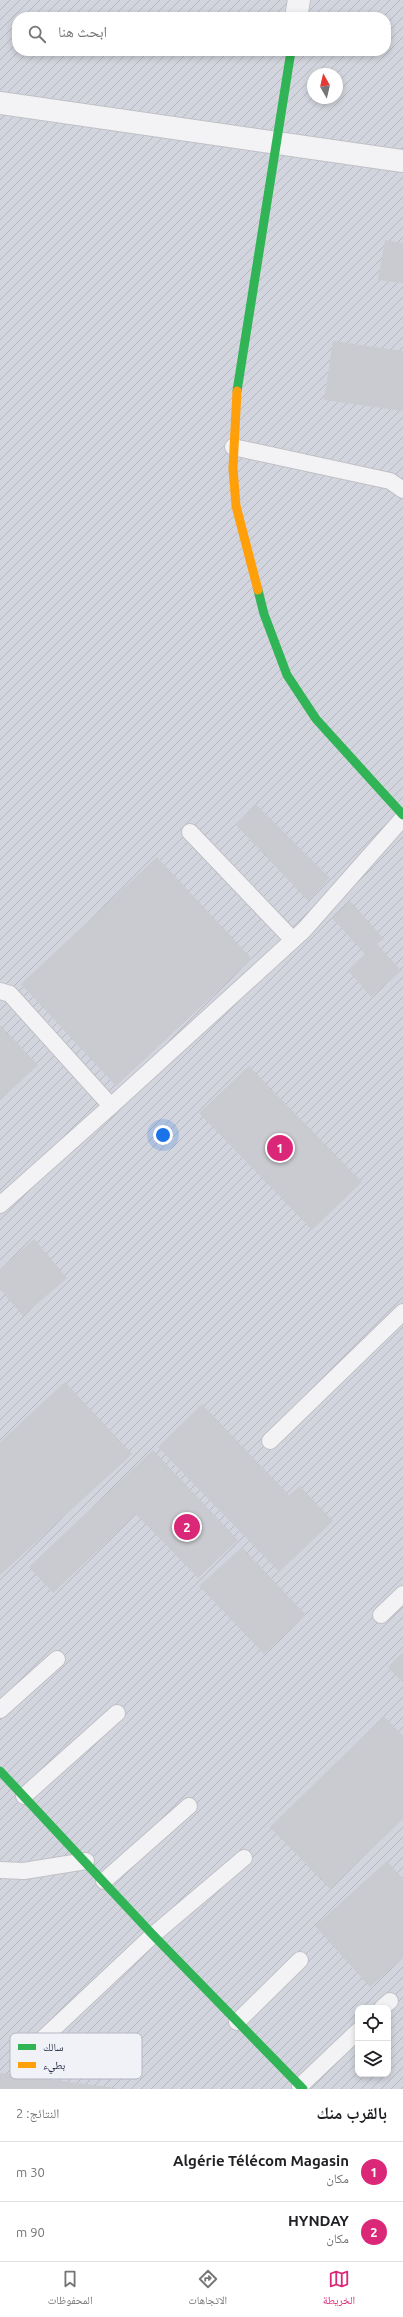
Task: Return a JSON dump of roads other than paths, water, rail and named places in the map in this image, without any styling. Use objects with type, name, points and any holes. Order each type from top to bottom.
[{"type":"street","points":[[297,12],[299,0]]},
{"type":"street","points":[[290,56],[278,142],[235,407],[234,447],[236,506],[264,614],[288,675],[316,719],[403,816]]},
{"type":"street","points":[[0,103],[403,161]]},
{"type":"street","points":[[0,1771],[86,1861],[153,1935],[302,2088]]},
{"type":"lane","points":[[234,447],[390,480],[403,490]]},
{"type":"lane","points":[[0,1205],[293,940],[403,816]]},
{"type":"lane","points":[[190,832],[293,940]]},
{"type":"lane","points":[[0,991],[10,994],[111,1106]]},
{"type":"lane","points":[[270,1441],[403,1312]]},
{"type":"lane","points":[[381,1615],[403,1594]]},
{"type":"lane","points":[[0,1710],[57,1659]]},
{"type":"lane","points":[[24,1796],[117,1713]]},
{"type":"lane","points":[[104,1881],[189,1806]]},
{"type":"lane","points":[[49,2033],[153,1935],[244,1858]]},
{"type":"lane","points":[[0,1870],[24,1871],[86,1861]]},
{"type":"lane","points":[[237,2022],[300,1960]]},
{"type":"lane","points":[[302,2088],[355,2034]]},
{"type":"place","name":"Algérie Télécom Magasin","points":[[280,1148]]},
{"type":"place","name":"HYNDAY","points":[[187,1527]]}]
